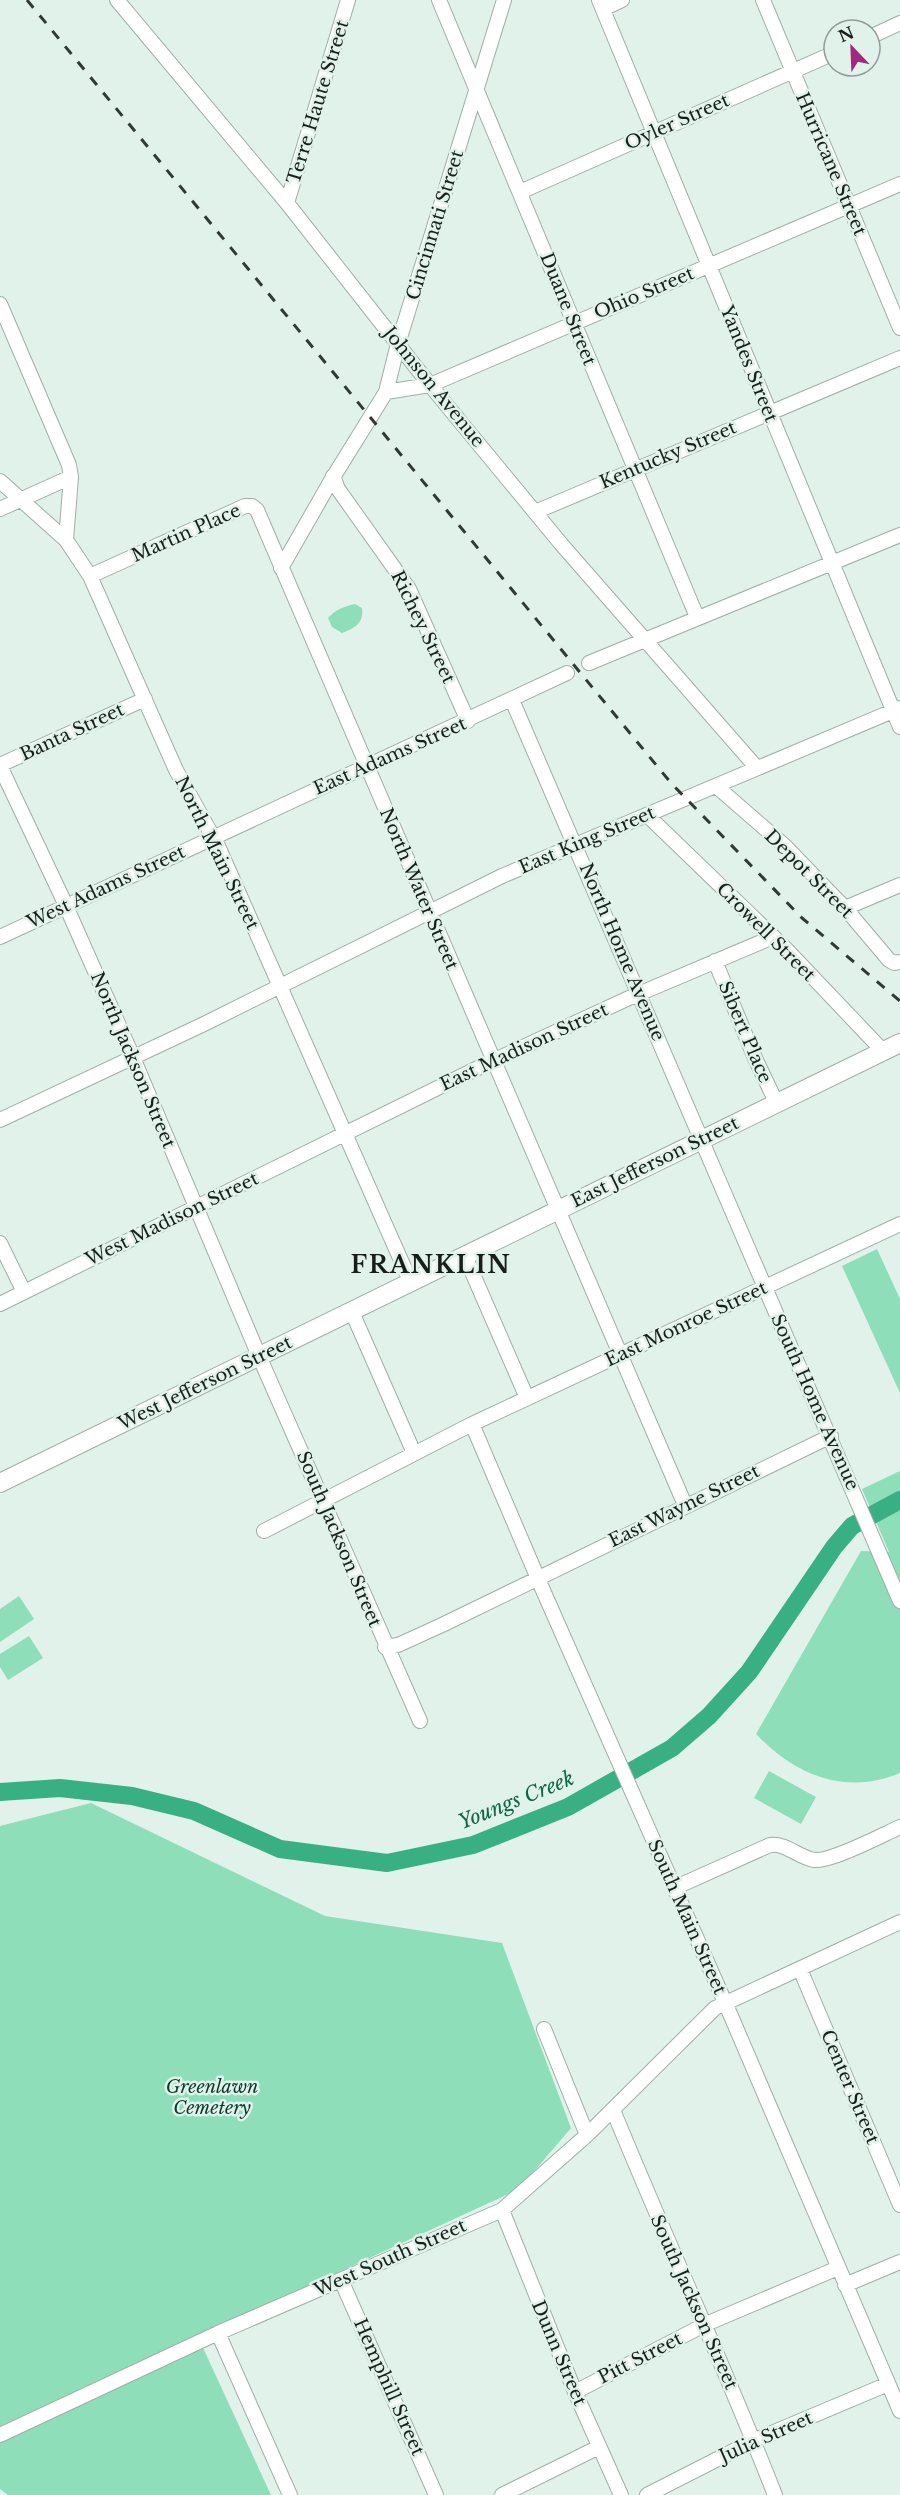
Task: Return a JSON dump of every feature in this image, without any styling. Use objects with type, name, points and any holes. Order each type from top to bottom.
[{"type":"main road","name":"East Jefferson Street","points":[[411,1282],[900,1043]]},
{"type":"main road","name":"West Jefferson Street","points":[[0,1484],[411,1282]]},
{"type":"street","name":"Johnson Avenue","points":[[117,0],[287,203],[535,512],[757,768]]},
{"type":"street","name":"Terre Haute Street","points":[[287,203],[348,0]]},
{"type":"street","name":"Duane Street","points":[[439,0],[697,617]]},
{"type":"street","name":"Cincinnati Street","points":[[281,568],[333,476],[386,392],[504,0]]},
{"type":"street","points":[[601,4],[622,0]]},
{"type":"street","name":"Hurricane Street","points":[[763,0],[900,328]]},
{"type":"street","name":"Yandes Street","points":[[601,4],[831,563],[897,710],[900,727]]},
{"type":"street","points":[[882,31],[900,23]]},
{"type":"street","name":"Oyler Street","points":[[520,192],[822,58]]},
{"type":"street","name":"Ohio Street","points":[[386,392],[430,384],[900,184]]},
{"type":"street","points":[[0,304],[61,444],[71,477],[66,540]]},
{"type":"street","name":"Kentucky Street","points":[[535,512],[900,358]]},
{"type":"street","name":"Richey Street","points":[[333,476],[338,489],[409,589],[468,721]]},
{"type":"street","points":[[0,508],[71,477]]},
{"type":"street","name":"North Main Street","points":[[0,481],[66,540],[90,576],[176,770],[213,838],[411,1282]]},
{"type":"street","name":"Martin Place","points":[[90,576],[249,505],[257,510],[281,568]]},
{"type":"street","points":[[588,663],[900,535]]},
{"type":"street","name":"North Water Street","points":[[281,568],[685,1505]]},
{"type":"street","name":"East Adams Street","points":[[213,838],[567,673]]},
{"type":"street","name":"Banta Street","points":[[0,766],[145,699]]},
{"type":"street","name":"North Home Avenue","points":[[512,700],[702,1138]]},
{"type":"street","name":"East King Street","points":[[0,1120],[132,1058],[502,876],[897,710]]},
{"type":"street","name":"North Jackson Street","points":[[0,766],[66,906],[259,1356]]},
{"type":"street","name":"Depot Street","points":[[716,786],[785,846],[845,908],[889,960],[894,963],[900,962]]},
{"type":"street","name":"Crowell Street","points":[[647,815],[773,937],[883,1051]]},
{"type":"street","name":"West Adams Street","points":[[0,937],[213,838]]},
{"type":"street","points":[[845,908],[900,885]]},
{"type":"street","name":"East Madison Street","points":[[345,1134],[494,1060],[640,993],[773,937]]},
{"type":"street","name":"Sibert Place","points":[[715,961],[755,1058],[776,1102]]},
{"type":"street","name":"West Madison Street","points":[[0,1304],[345,1134]]},
{"type":"street","name":"South Home Avenue","points":[[702,1138],[900,1601]]},
{"type":"street","name":"East Monroe Street","points":[[264,1531],[472,1424],[900,1224]]},
{"type":"street","points":[[0,1243],[24,1292]]},
{"type":"street","points":[[465,1256],[527,1398]]},
{"type":"street","points":[[352,1312],[414,1453]]},
{"type":"street","name":"South Jackson Street","points":[[259,1356],[385,1647],[420,1721]]},
{"type":"street","name":"South Main Street","points":[[472,1424],[725,2002],[900,2411]]},
{"type":"street","name":"East Wayne Street","points":[[385,1647],[398,1645],[831,1436]]},
{"type":"street","points":[[674,1888],[770,1845],[777,1844],[814,1860],[830,1858],[900,1827]]},
{"type":"street","name":"West South Street","points":[[0,2435],[218,2333],[502,2210],[587,2135],[711,2012],[725,2002],[900,1922]]},
{"type":"street","name":"Center Street","points":[[800,1969],[900,2205]]},
{"type":"street","points":[[544,2029],[587,2135]]},
{"type":"street","name":"South Jackson Street","points":[[613,2110],[706,2324],[775,2495]]},
{"type":"street","name":"Dunn Street","points":[[502,2210],[575,2392],[621,2495]]},
{"type":"street","points":[[845,2285],[900,2262]]},
{"type":"street","name":"Pitt Street","points":[[575,2392],[706,2324],[838,2268]]},
{"type":"street","name":"Hemphill Street","points":[[341,2280],[436,2495]]},
{"type":"street","points":[[218,2333],[290,2495]]},
{"type":"street","name":"Julia Street","points":[[646,2495],[753,2441],[888,2384]]},
{"type":"street","points":[[502,2495],[599,2447]]},
{"type":"green space","points":[[355,604],[362,608],[362,618],[358,624],[342,633],[332,627],[328,618],[331,615]]},
{"type":"green space","points":[[877,1249],[900,1299],[900,1393],[842,1266]]},
{"type":"green space","points":[[900,1471],[900,1773],[880,1780],[860,1782],[841,1782],[822,1778],[787,1761],[756,1734],[861,1551],[889,1552],[862,1489]]},
{"type":"green space","points":[[19,1596],[34,1619],[0,1642],[0,1609]]},
{"type":"green space","points":[[29,1636],[43,1658],[8,1680],[0,1667],[0,1654]]},
{"type":"green space","points":[[769,1771],[816,1797],[801,1824],[754,1798]]},
{"type":"green space","name":"Greenlawn Cemetery","points":[[91,1803],[325,1916],[502,1943],[571,2128],[519,2189],[198,2337],[271,2495],[8,2495],[0,2489],[0,1826]]},
{"type":"waterway","name":"Youngs Creek","points":[[0,1792],[60,1788],[132,1796],[194,1811],[280,1849],[387,1863],[473,1845],[568,1807],[672,1748],[709,1716],[749,1672],[834,1547],[852,1526],[900,1500]]},
{"type":"railway","points":[[27,0],[671,783],[802,918],[900,1001]]},
{"type":"district","name":"FRANKLIN","points":[[431,1265]]}]
